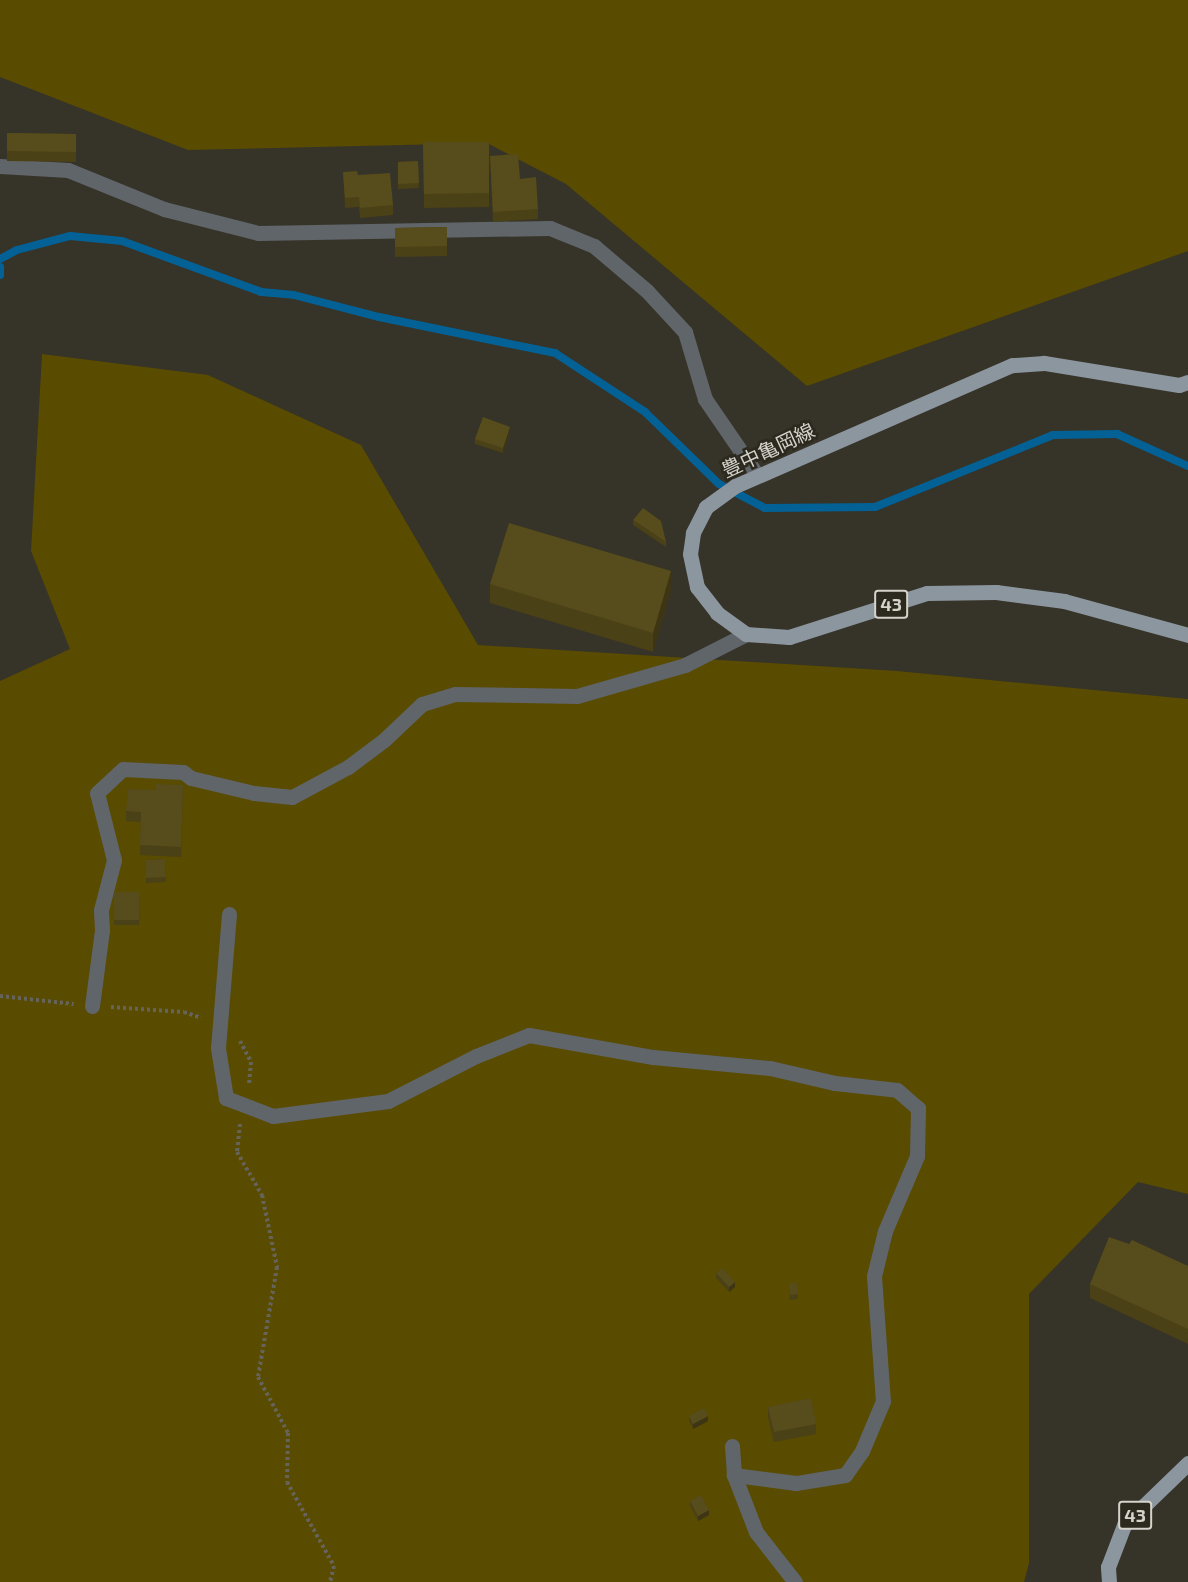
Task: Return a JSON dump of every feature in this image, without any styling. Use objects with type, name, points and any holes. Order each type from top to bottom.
[{"type":"main road","name":"豊中亀岡線","points":[[746,634],[717,613],[697,587],[690,554],[693,533],[706,507],[735,486],[1012,364],[1044,363],[1179,385],[1188,382]]},
{"type":"main road","name":"43","points":[[746,634],[789,637],[927,593],[996,592],[1064,601],[1188,635]]},
{"type":"main road","name":"43","points":[[1109,1582],[1108,1567],[1124,1525],[1188,1463]]},
{"type":"street","points":[[0,166],[69,170],[165,209],[258,233],[550,228],[594,246],[624,270],[685,332],[705,399],[758,476]]},
{"type":"street","points":[[92,1006],[102,930],[101,910],[114,860],[98,793],[123,769],[183,772],[191,778],[254,794],[292,797],[348,767],[422,704],[455,694],[577,696],[685,665],[746,634]]},
{"type":"street","points":[[229,914],[218,1048],[226,1098],[273,1116],[388,1101],[476,1056],[529,1035],[653,1057],[771,1068],[835,1083],[897,1090],[918,1108],[916,1156],[885,1230],[874,1276],[884,1401],[862,1451],[844,1475],[796,1483],[734,1475]]},
{"type":"street","points":[[732,1446],[734,1475],[756,1532],[795,1582]]},
{"type":"path","points":[[0,996],[92,1006],[184,1012],[205,1019]]},
{"type":"path","points":[[237,1035],[251,1062],[249,1094]]},
{"type":"path","points":[[243,1113],[237,1152],[262,1195],[277,1267],[258,1377],[288,1433],[287,1482],[334,1566],[330,1582]]},
{"type":"shaded area","points":[[0,0],[1188,0],[1188,251],[807,386],[566,184],[487,143],[188,150],[0,77]]},
{"type":"shaded area","points":[[42,354],[208,375],[361,445],[478,645],[897,671],[1188,699],[1188,1194],[1138,1182],[1029,1294],[1029,1563],[1024,1582],[0,1582],[0,681],[70,649],[31,551]]},
{"type":"building","points":[[7,133],[76,134],[76,152],[7,151]]},
{"type":"building","points":[[423,142],[489,142],[489,193],[424,194]]},
{"type":"building","points":[[518,154],[520,179],[536,177],[538,209],[493,212],[490,156]]},
{"type":"building","points":[[418,161],[419,183],[398,184],[398,162]]},
{"type":"building","points":[[357,171],[358,175],[390,173],[393,205],[360,208],[359,197],[345,198],[343,172]]},
{"type":"building","points":[[447,227],[447,246],[395,247],[395,228]]},
{"type":"building","points":[[483,417],[510,427],[503,448],[475,439]]},
{"type":"building","points":[[643,508],[661,521],[666,542],[633,520]]},
{"type":"building","points":[[509,523],[671,571],[653,633],[490,584]]},
{"type":"building","points":[[156,784],[183,785],[181,847],[140,845],[141,812],[126,811],[128,789],[156,790]]},
{"type":"building","points":[[165,859],[166,877],[146,878],[146,860]]},
{"type":"building","points":[[114,892],[140,892],[139,920],[114,920]]},
{"type":"building","points":[[1109,1237],[1129,1244],[1132,1240],[1188,1266],[1188,1329],[1090,1284]]},
{"type":"building","points":[[722,1268],[735,1282],[729,1287],[716,1273]]},
{"type":"building","points":[[789,1283],[797,1283],[798,1294],[790,1295]]},
{"type":"building","points":[[811,1398],[816,1424],[774,1432],[768,1407]]},
{"type":"building","points":[[704,1408],[708,1416],[693,1424],[689,1416]]},
{"type":"building","points":[[701,1495],[709,1510],[698,1516],[690,1501]]},
{"type":"waterway","points":[[0,259],[17,250],[70,236],[122,241],[261,292],[294,295],[379,317],[555,353],[645,412],[719,484],[765,508],[875,507],[1053,435],[1117,434],[1188,466]]},
{"type":"waterway","points":[[0,267],[0,275]]}]
